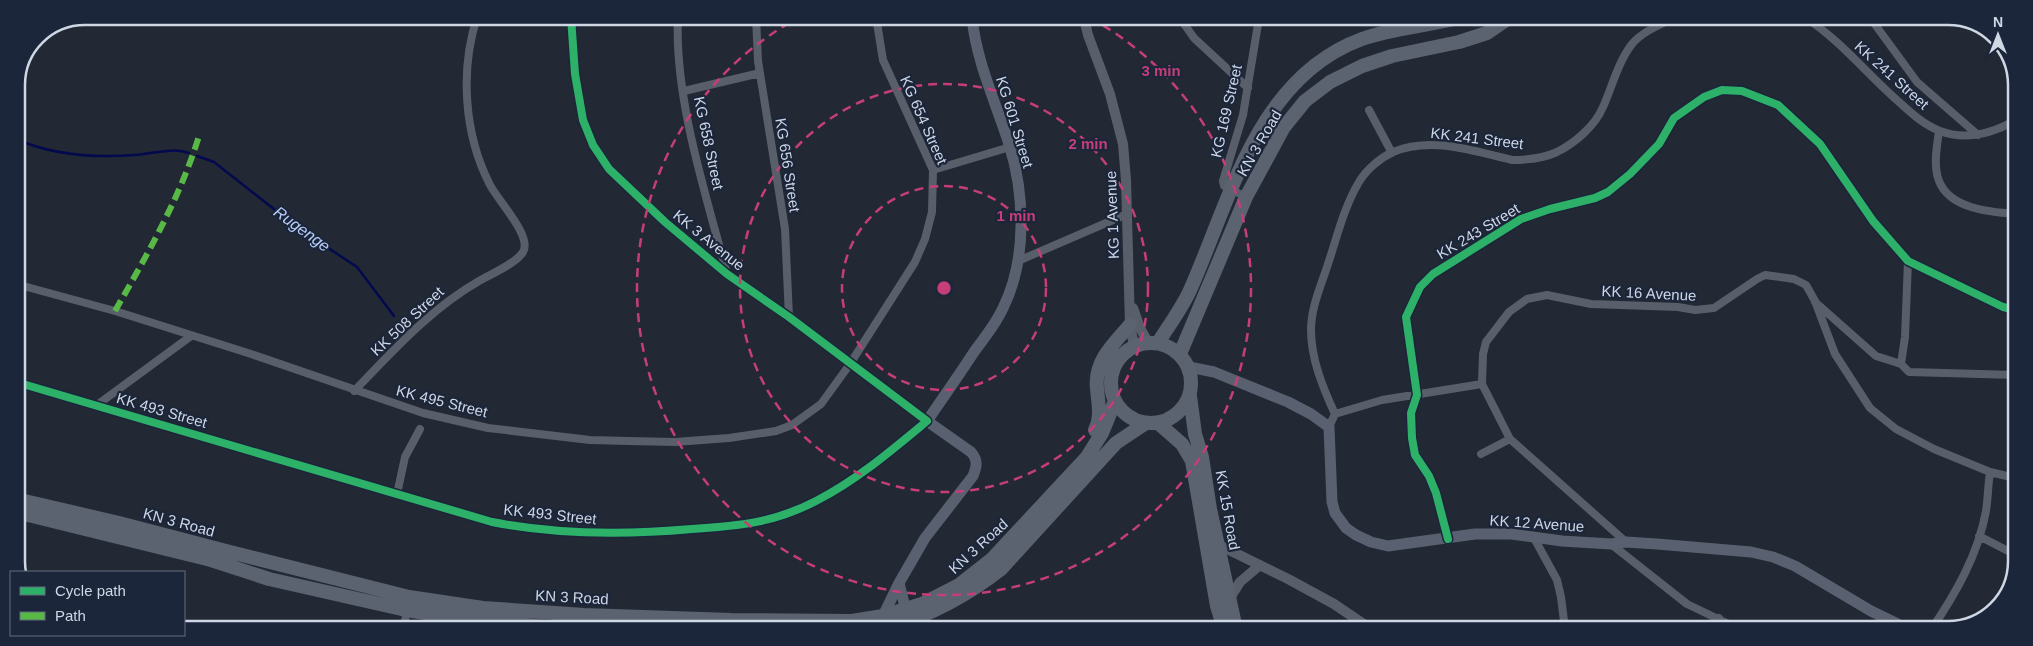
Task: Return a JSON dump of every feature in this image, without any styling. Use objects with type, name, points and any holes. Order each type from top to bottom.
[{"type":"highway","name":"KN 3 Road","points":[[1153,343],[1190,290],[1232,190],[1270,112],[1300,77],[1332,53],[1362,39],[1426,25]]},
{"type":"highway","name":"KN 3 Road","points":[[1180,354],[1246,198],[1284,127],[1305,101],[1330,82],[1362,66],[1392,56],[1459,42],[1487,33],[1499,25]]},
{"type":"highway","points":[[1087,462],[1089,444],[1098,425],[1100,411],[1096,386],[1098,370],[1103,357],[1130,325]]},
{"type":"highway","points":[[1087,462],[1152,423],[1172,418],[1183,409],[1190,396],[1192,381],[1189,367],[1180,354],[1170,347],[1153,343],[1134,346],[1117,361],[1112,375],[1111,388],[1115,401],[1128,415],[1152,423]]},
{"type":"highway","name":"KK 15 Road","points":[[1190,396],[1195,434],[1202,457],[1217,544],[1234,621]]},
{"type":"highway","points":[[1087,462],[1102,433],[1115,401]]},
{"type":"highway","name":"KK 15 Road","points":[[1152,423],[1182,444],[1192,462],[1217,606],[1222,621]]},
{"type":"highway","name":"KN 3 Road","points":[[887,621],[959,585],[992,559],[1087,462]]},
{"type":"highway","name":"KN 3 Road","points":[[891,621],[926,615],[984,583],[1001,569],[1087,462]]},
{"type":"highway","name":"KN 3 Road","points":[[25,501],[119,522],[464,619],[484,621]]},
{"type":"highway","name":"KN 3 Road","points":[[25,514],[211,560],[269,579],[408,603],[584,615],[852,621]]},
{"type":"main road","name":"KG 601 Street","points":[[927,421],[1003,308],[1012,287],[1018,261],[1021,229],[1020,198],[1010,147],[980,61],[972,25]]},
{"type":"main road","points":[[1189,367],[1214,372],[1264,394],[1288,402],[1311,414],[1329,427]]},
{"type":"main road","name":"KK 3 Avenue","points":[[885,621],[899,583],[925,538],[973,476],[977,466],[976,458],[970,452],[927,421]]},
{"type":"main road","name":"KK 12 Avenue","points":[[1329,427],[1332,502],[1335,513],[1346,528],[1356,535],[1388,546],[1475,534],[1511,534],[1562,541],[1611,544],[1626,542],[1751,552],[1773,557],[1795,566],[1892,621]]},
{"type":"main road","points":[[899,583],[906,610]]},
{"type":"street","name":"KK 508 Street","points":[[354,391],[438,308],[457,294],[517,259],[526,247],[520,229],[489,185],[476,151],[470,127],[467,101],[467,61],[474,25]]},
{"type":"street","name":"KK 3 Avenue","points":[[572,25],[578,95],[583,120],[593,145],[609,169],[636,196],[726,274],[789,317],[927,421]]},
{"type":"street","name":"KG 658 Street","points":[[678,25],[679,51],[692,138],[726,274]]},
{"type":"street","name":"KG 656 Street","points":[[757,25],[760,73],[785,229],[789,317]]},
{"type":"street","name":"KG 654 Street","points":[[850,364],[915,262],[932,212],[933,170],[883,60],[877,25]]},
{"type":"street","name":"KG 1 Avenue","points":[[1086,25],[1110,94],[1123,144],[1130,325],[1134,346]]},
{"type":"street","points":[[1185,25],[1194,38],[1248,88]]},
{"type":"street","name":"KG 169 Street","points":[[1232,190],[1224,186],[1223,181],[1242,115],[1258,25]]},
{"type":"street","name":"KK 241 Street","points":[[1335,414],[1323,388],[1315,359],[1312,340],[1312,315],[1350,201],[1360,181],[1375,163],[1392,153],[1415,146],[1436,144],[1512,160],[1523,160],[1556,153],[1598,118],[1632,44],[1643,34],[1660,25]]},
{"type":"street","name":"KK 241 Street","points":[[1816,25],[1874,80],[1918,118],[1939,131]]},
{"type":"street","points":[[1877,25],[1917,82],[1978,135]]},
{"type":"street","points":[[684,90],[760,73]]},
{"type":"street","name":"KK 243 Street","points":[[1448,539],[1436,493],[1429,476],[1415,455],[1411,413],[1417,395],[1406,317],[1420,287],[1434,274],[1521,219],[1550,208],[1595,198],[1608,192],[1630,174],[1659,144],[1674,118],[1704,97],[1722,90],[1742,90],[1778,105],[1820,144],[1873,221],[1908,260]]},
{"type":"street","points":[[1369,110],[1392,153]]},
{"type":"street","points":[[2008,125],[1978,135],[1960,136],[1939,131],[1936,154],[1938,180],[1947,194],[1967,206],[2008,213]]},
{"type":"street","points":[[933,170],[1010,147]]},
{"type":"street","points":[[1232,190],[1246,198]]},
{"type":"street","points":[[1018,261],[1127,214]]},
{"type":"street","points":[[1901,364],[1905,337],[1908,260],[2008,308]]},
{"type":"street","name":"KK 16 Avenue","points":[[1626,542],[1510,439],[1482,384],[1483,354],[1486,342],[1509,312],[1527,299],[1546,295],[1591,304],[1678,307],[1695,310],[1714,308],[1756,279],[1766,275],[1794,279],[1806,285],[1815,302],[1835,354],[1870,408],[1896,428],[1919,441],[1990,472],[2008,476]]},
{"type":"street","name":"KK 495 Street","points":[[25,286],[115,311],[248,353],[354,391],[423,413],[488,428],[590,440],[674,442],[757,435],[776,431],[792,425],[821,404],[850,364]]},
{"type":"street","name":"KG 1 Avenue","points":[[1130,298],[1137,321],[1153,343]]},
{"type":"street","points":[[1815,302],[1876,356],[1901,364],[1909,372],[2008,375]]},
{"type":"street","points":[[97,405],[191,336]]},
{"type":"street","points":[[1329,427],[1335,414],[1382,400],[1482,384]]},
{"type":"street","name":"KK 493 Street","points":[[25,385],[492,522],[527,529],[561,532],[611,534],[747,525],[783,515],[816,501],[856,477],[888,454],[927,421]]},
{"type":"street","points":[[397,494],[405,457],[420,428]]},
{"type":"street","points":[[1481,454],[1510,439]]},
{"type":"street","points":[[1937,621],[1955,594],[1974,554],[1985,512],[1990,472]]},
{"type":"street","points":[[1533,536],[1557,580],[1562,596],[1564,621]]},
{"type":"street","points":[[1979,536],[2008,551]]},
{"type":"street","points":[[1217,544],[1334,604],[1359,621]]},
{"type":"street","points":[[1611,544],[1687,604],[1724,621]]},
{"type":"street","points":[[1230,598],[1240,582],[1260,565]]},
{"type":"street","points":[[405,621],[408,603]]},
{"type":"waterway","name":"Rugenge","points":[[25,142],[44,149],[74,154],[105,156],[169,151],[189,153]]},
{"type":"waterway","name":"Rugenge","points":[[197,156],[214,162],[298,228],[357,267],[394,316]]},
{"type":"marked path","points":[[115,311],[173,204],[199,136]]},
{"type":"cycle path","points":[[25,385],[492,522],[566,532],[641,532],[740,525],[785,514],[816,501],[846,484],[927,421],[789,317],[727,274],[665,222],[609,169],[593,145],[583,120],[575,74],[572,25]]},
{"type":"cycle path","points":[[1448,539],[1436,493],[1429,476],[1415,455],[1412,438],[1411,413],[1417,395],[1406,317],[1420,287],[1433,274],[1521,219],[1550,209],[1595,198],[1608,192],[1630,174],[1659,144],[1674,118],[1704,97],[1722,90],[1742,91],[1778,105],[1820,144],[1873,221],[1908,261],[2008,308]]}]
